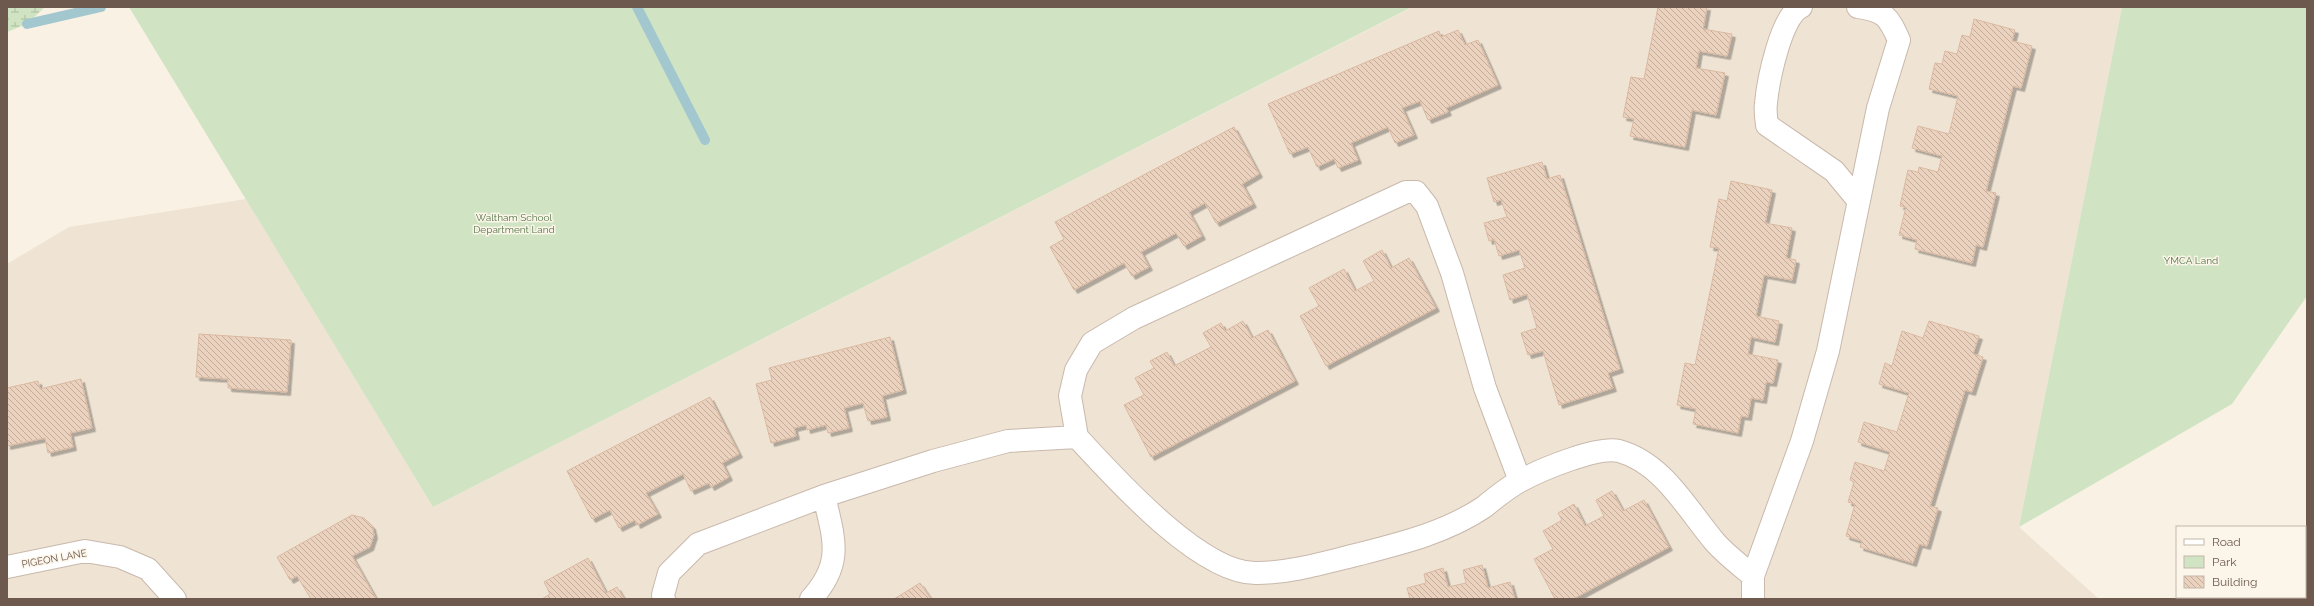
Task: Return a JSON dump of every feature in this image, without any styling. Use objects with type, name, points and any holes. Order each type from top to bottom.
[{"type":"street","points":[[1801,7],[1795,9],[1785,27],[1773,63],[1766,104],[1767,125],[1834,171],[1858,200]]},
{"type":"street","points":[[1754,599],[1753,576],[1802,441],[1828,351],[1878,108],[1899,40],[1889,19],[1876,10],[1858,7]]},
{"type":"street","points":[[1520,481],[1485,388],[1446,258],[1428,206],[1416,192],[1406,192],[1141,315],[1092,343],[1076,370],[1070,396],[1077,437],[1120,483],[1179,537],[1225,567],[1256,574],[1315,565],[1404,542],[1438,531],[1477,511],[1520,481],[1592,451],[1617,451],[1640,460],[1661,476],[1716,542],[1753,576]]},
{"type":"street","points":[[664,599],[662,595],[668,573],[698,544],[824,496],[933,461],[1008,441],[1077,437]]},
{"type":"street","points":[[811,599],[824,585],[834,562],[834,539],[824,496]]},
{"type":"street","name":"PIGEON LANE","points":[[7,567],[85,551],[125,559],[148,569],[175,599]]},
{"type":"shaded area","points":[[1413,7],[2122,7],[2019,527],[2099,599],[7,599],[7,264],[69,227],[246,199],[433,507]]},
{"type":"green space","points":[[7,7],[45,7],[27,24],[7,32]]},
{"type":"green space","name":"Waltham School Department Land","points":[[129,7],[1412,7],[433,507]]},
{"type":"green space","name":"YMCA Land","points":[[2122,7],[2307,7],[2307,296],[2232,404],[2019,527]]},
{"type":"building","points":[[1658,7],[1707,7],[1703,29],[1732,34],[1727,56],[1699,51],[1696,68],[1725,73],[1716,115],[1692,110],[1685,147],[1630,136],[1634,119],[1623,117],[1631,77],[1644,79]]},
{"type":"building","points":[[1974,19],[2015,30],[2012,41],[2032,46],[2021,88],[2013,86],[1986,191],[1996,193],[1983,247],[1976,245],[1972,263],[1915,249],[1917,240],[1899,235],[1906,207],[1900,206],[1908,170],[1918,172],[1919,167],[1938,172],[1942,156],[1912,148],[1918,126],[1949,134],[1958,96],[1929,89],[1935,63],[1942,64],[1945,51],[1957,54],[1962,35],[1970,37]]},
{"type":"building","points":[[1458,30],[1465,45],[1478,40],[1498,85],[1446,108],[1448,112],[1428,120],[1420,101],[1402,108],[1414,135],[1395,143],[1388,127],[1351,143],[1358,160],[1338,168],[1334,159],[1317,167],[1308,147],[1290,154],[1268,104],[1439,31],[1441,37]]},
{"type":"building","points":[[1234,127],[1259,174],[1242,184],[1253,204],[1216,223],[1205,203],[1189,212],[1202,236],[1184,246],[1176,233],[1141,252],[1149,267],[1132,276],[1124,263],[1074,290],[1050,247],[1064,239],[1055,222]]},
{"type":"building","points":[[1542,162],[1547,179],[1560,175],[1620,369],[1608,373],[1613,388],[1559,405],[1543,351],[1528,355],[1521,333],[1537,328],[1527,294],[1510,300],[1503,275],[1525,268],[1519,250],[1499,256],[1494,239],[1489,241],[1484,223],[1507,217],[1501,200],[1494,202],[1487,178]]},
{"type":"building","points":[[1731,181],[1772,190],[1765,223],[1792,228],[1786,258],[1796,260],[1792,280],[1764,275],[1756,316],[1779,321],[1775,342],[1751,337],[1748,354],[1778,360],[1773,383],[1766,382],[1763,400],[1751,398],[1748,417],[1741,416],[1738,433],[1693,424],[1696,409],[1677,405],[1685,363],[1695,365],[1719,248],[1710,247],[1719,199],[1727,201]]},
{"type":"building","points":[[1382,250],[1391,268],[1409,258],[1436,308],[1326,366],[1300,316],[1319,306],[1309,288],[1344,269],[1355,291],[1374,281],[1363,261]]},
{"type":"building","points":[[1243,321],[1252,338],[1268,330],[1295,381],[1151,457],[1124,405],[1144,395],[1135,378],[1154,368],[1150,361],[1167,352],[1174,366],[1211,347],[1203,333],[1221,323],[1225,331]]},
{"type":"building","points":[[1929,321],[1979,336],[1973,354],[1983,357],[1972,392],[1965,390],[1930,506],[1938,508],[1927,546],[1919,544],[1913,563],[1860,547],[1862,541],[1846,536],[1855,504],[1848,502],[1854,482],[1850,480],[1855,462],[1884,471],[1890,452],[1858,442],[1864,422],[1897,432],[1909,393],[1879,384],[1885,363],[1892,366],[1902,331],[1923,338]]},
{"type":"building","points":[[199,334],[291,340],[287,392],[228,388],[228,379],[196,377]]},
{"type":"building","points":[[890,337],[903,390],[882,396],[887,417],[868,421],[863,403],[844,408],[849,428],[828,433],[826,425],[807,430],[806,425],[794,428],[796,436],[771,443],[756,384],[772,380],[769,368]]},
{"type":"building","points":[[81,379],[92,428],[70,433],[73,447],[48,453],[45,438],[7,446],[7,388],[38,381],[40,389]]},
{"type":"building","points":[[710,397],[739,454],[722,463],[729,477],[711,487],[709,483],[691,491],[683,474],[646,493],[658,514],[637,525],[635,520],[619,528],[610,510],[592,519],[567,471]]},
{"type":"building","points":[[1612,491],[1623,511],[1644,500],[1669,547],[1573,599],[1555,599],[1534,559],[1553,549],[1543,531],[1562,520],[1558,513],[1574,504],[1585,526],[1604,516],[1596,500]]},
{"type":"building","points":[[352,515],[364,518],[372,526],[374,535],[370,547],[352,556],[376,599],[311,599],[297,576],[290,580],[277,557]]},
{"type":"building","points":[[588,558],[606,593],[617,587],[624,599],[542,599],[550,594],[544,582]]},
{"type":"building","points":[[1482,565],[1488,588],[1510,582],[1515,599],[1410,599],[1407,588],[1426,583],[1424,574],[1443,568],[1448,587],[1466,583],[1463,570]]},
{"type":"building","points":[[920,583],[931,599],[894,599]]},
{"type":"waterway","points":[[27,24],[101,7]]},
{"type":"waterway","points":[[637,7],[705,140]]}]
